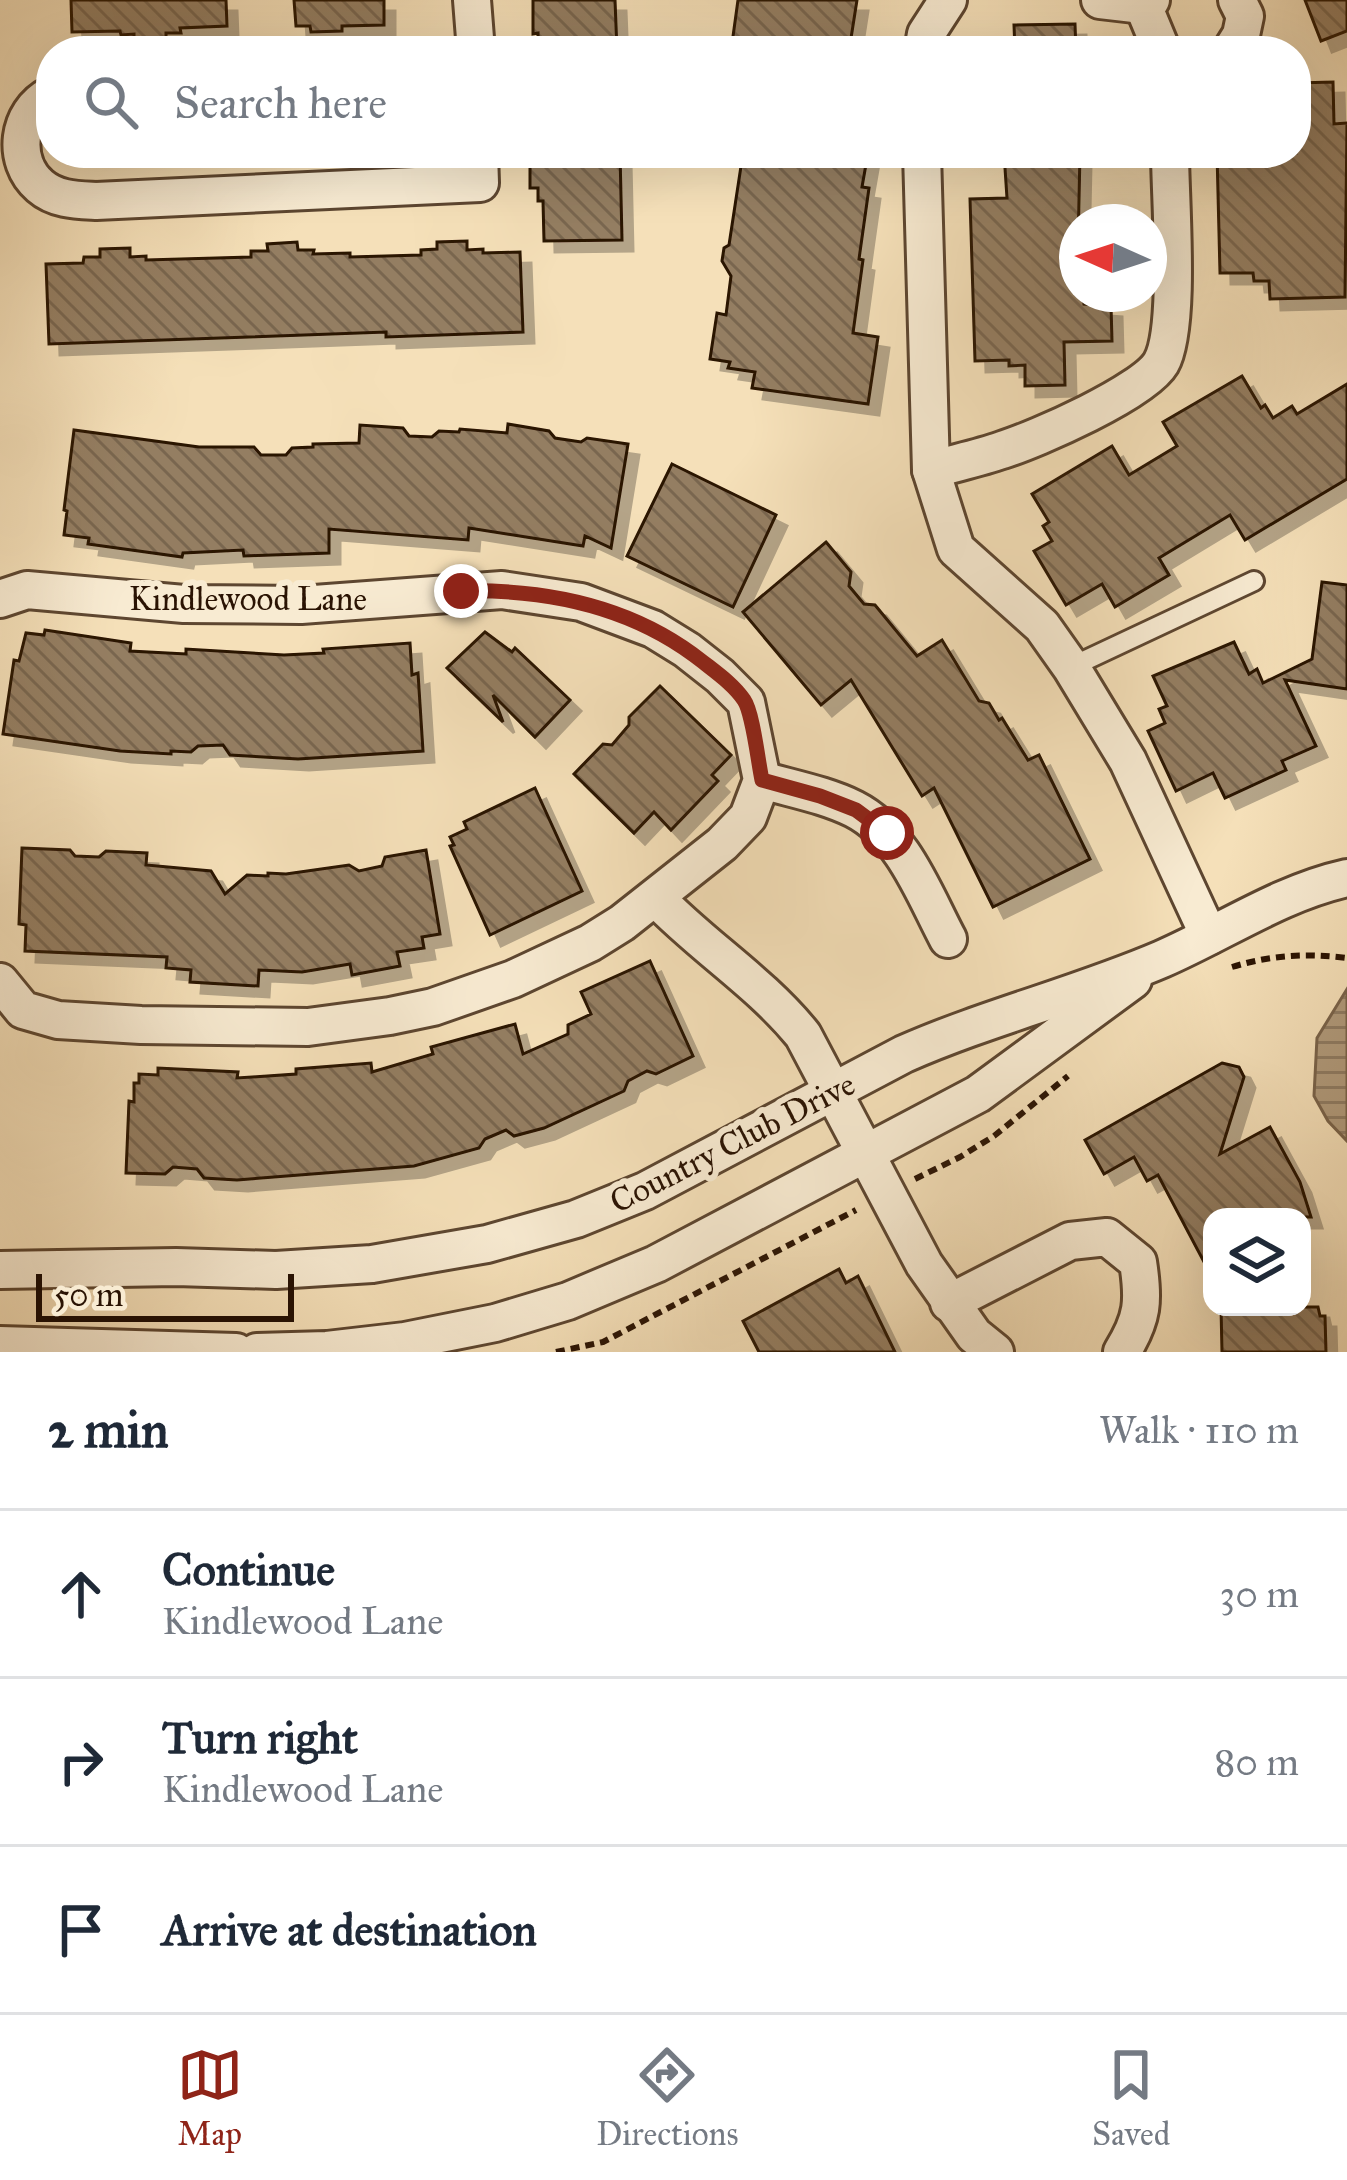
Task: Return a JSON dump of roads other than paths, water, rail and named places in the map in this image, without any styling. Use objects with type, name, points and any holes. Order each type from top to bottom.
[{"type":"street","points":[[472,0],[475,36]]},
{"type":"street","points":[[926,36],[948,0]]},
{"type":"street","points":[[1100,0],[1147,2],[1157,36]]},
{"type":"street","points":[[1237,0],[1245,16],[1239,36]]},
{"type":"street","points":[[36,103],[11,131],[38,185],[73,200],[119,200],[480,168]]},
{"type":"street","points":[[922,168],[931,470],[956,549],[1042,626],[1071,668],[1128,761],[1214,953]]},
{"type":"street","points":[[931,470],[1006,449],[1094,410],[1133,391],[1161,364],[1172,326],[1170,168]]},
{"type":"street","name":"Kindlewood Lane","points":[[0,598],[27,590],[184,604],[302,605],[502,590],[581,602],[653,629],[720,676],[746,702],[762,780]]},
{"type":"street","points":[[0,982],[23,1010],[58,1020],[141,1025],[308,1027],[434,1007],[476,994],[590,943],[656,898],[748,817],[762,780],[856,810],[887,833],[948,940]]},
{"type":"street","name":"Country Club Drive","points":[[0,1270],[276,1270],[372,1264],[487,1244],[576,1219],[645,1191],[943,1037],[1160,959],[1214,953],[1296,893],[1347,878]]},
{"type":"street","points":[[656,898],[684,927],[748,977],[803,1035],[924,1264],[974,1335],[995,1352]]},
{"type":"street","name":"Country Club Drive","points":[[257,1352],[405,1341],[495,1323],[568,1301],[656,1264],[978,1094],[1160,959]]},
{"type":"street","points":[[949,1303],[1070,1241],[1107,1237],[1138,1262],[1144,1300],[1122,1352]]},
{"type":"street","points":[[0,1345],[236,1352]]},
{"type":"lane","points":[[1071,668],[1254,580]]}]
